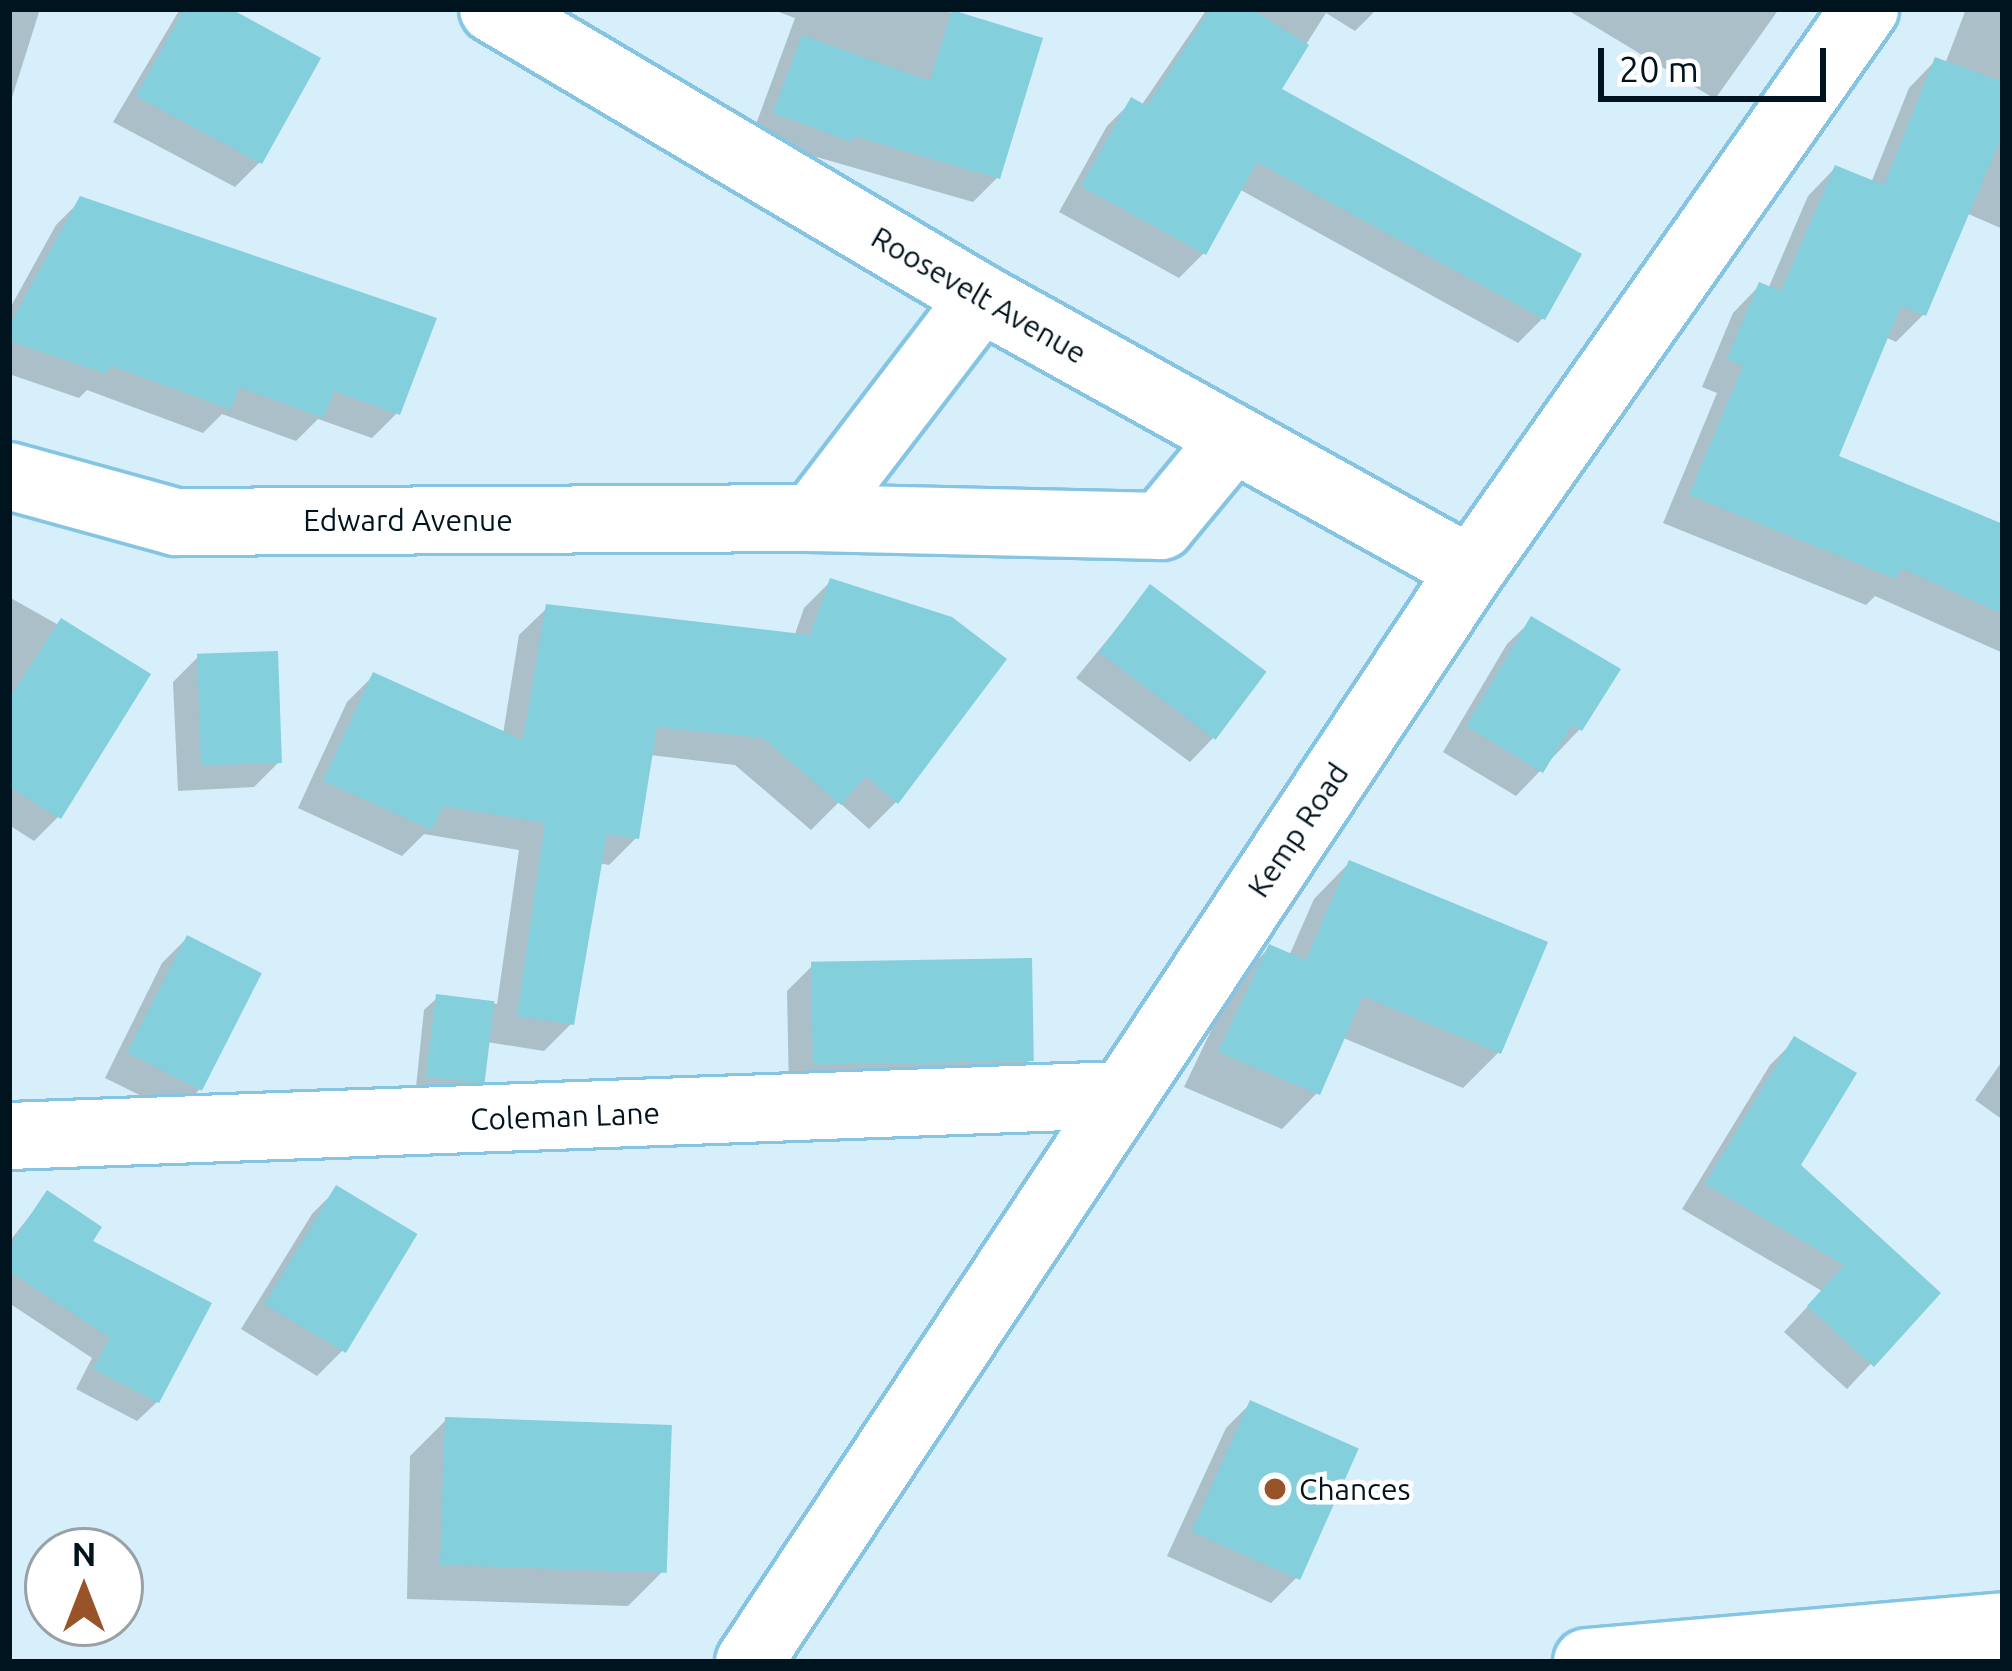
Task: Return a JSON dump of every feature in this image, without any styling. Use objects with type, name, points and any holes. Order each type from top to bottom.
[{"type":"street","name":"Roosevelt Avenue","points":[[493,9],[981,298],[1471,570]]},
{"type":"street","name":"Kemp Road","points":[[749,1662],[1471,570],[1864,9]]},
{"type":"street","points":[[813,518],[981,298]]},
{"type":"street","name":"Edward Avenue","points":[[9,476],[176,522],[813,518],[1161,526],[1233,439]]},
{"type":"street","name":"Coleman Lane","points":[[9,1136],[1120,1095]]},
{"type":"street","points":[[1587,1662],[2003,1626]]},
{"type":"building","points":[[184,9],[231,9],[321,58],[262,164],[136,96]]},
{"type":"building","points":[[1210,9],[1251,9],[1309,45],[1282,89],[1582,254],[1545,320],[1257,162],[1206,255],[1081,186],[1131,97],[1147,106]]},
{"type":"building","points":[[952,10],[1043,38],[1000,179],[854,136],[852,142],[773,113],[802,35],[930,81]]},
{"type":"building","points":[[1935,57],[2003,82],[2003,133],[1926,316],[1901,306],[1839,456],[2003,524],[2003,614],[1901,568],[1896,579],[1689,495],[1743,366],[1727,359],[1759,282],[1781,291],[1835,165],[1884,185]]},
{"type":"building","points":[[80,196],[437,318],[400,415],[334,391],[323,418],[239,387],[231,410],[110,365],[107,374],[9,341],[9,326]]},
{"type":"building","points":[[830,578],[952,617],[1007,659],[898,804],[866,776],[841,805],[763,738],[657,727],[639,839],[607,834],[574,1025],[517,1016],[545,823],[443,806],[432,830],[323,781],[373,672],[523,740],[546,604],[810,635]]},
{"type":"building","points":[[1150,584],[1267,672],[1215,740],[1099,652]]},
{"type":"building","points":[[1531,616],[1621,669],[1582,731],[1572,725],[1543,773],[1466,726]]},
{"type":"building","points":[[61,618],[151,674],[61,819],[9,787],[9,699]]},
{"type":"building","points":[[278,651],[282,763],[201,766],[197,654]]},
{"type":"building","points":[[1349,860],[1548,942],[1501,1054],[1363,996],[1320,1095],[1218,1052],[1269,944],[1306,960]]},
{"type":"building","points":[[187,935],[262,973],[202,1091],[127,1053]]},
{"type":"building","points":[[1032,958],[1034,1061],[813,1065],[811,962]]},
{"type":"building","points":[[436,994],[495,1001],[484,1084],[426,1076]]},
{"type":"building","points":[[1794,1036],[1857,1073],[1801,1165],[1941,1293],[1874,1367],[1807,1306],[1844,1265],[1705,1184]]},
{"type":"building","points":[[336,1185],[417,1234],[346,1353],[264,1304]]},
{"type":"building","points":[[47,1190],[102,1227],[93,1241],[212,1303],[159,1403],[93,1369],[110,1338],[9,1271],[9,1247]]},
{"type":"building","name":"Chances","points":[[1250,1400],[1359,1448],[1300,1580],[1191,1532]]},
{"type":"building","points":[[445,1417],[672,1425],[667,1573],[440,1565]]},
{"type":"place","name":"Chances","points":[[1275,1489]]}]
